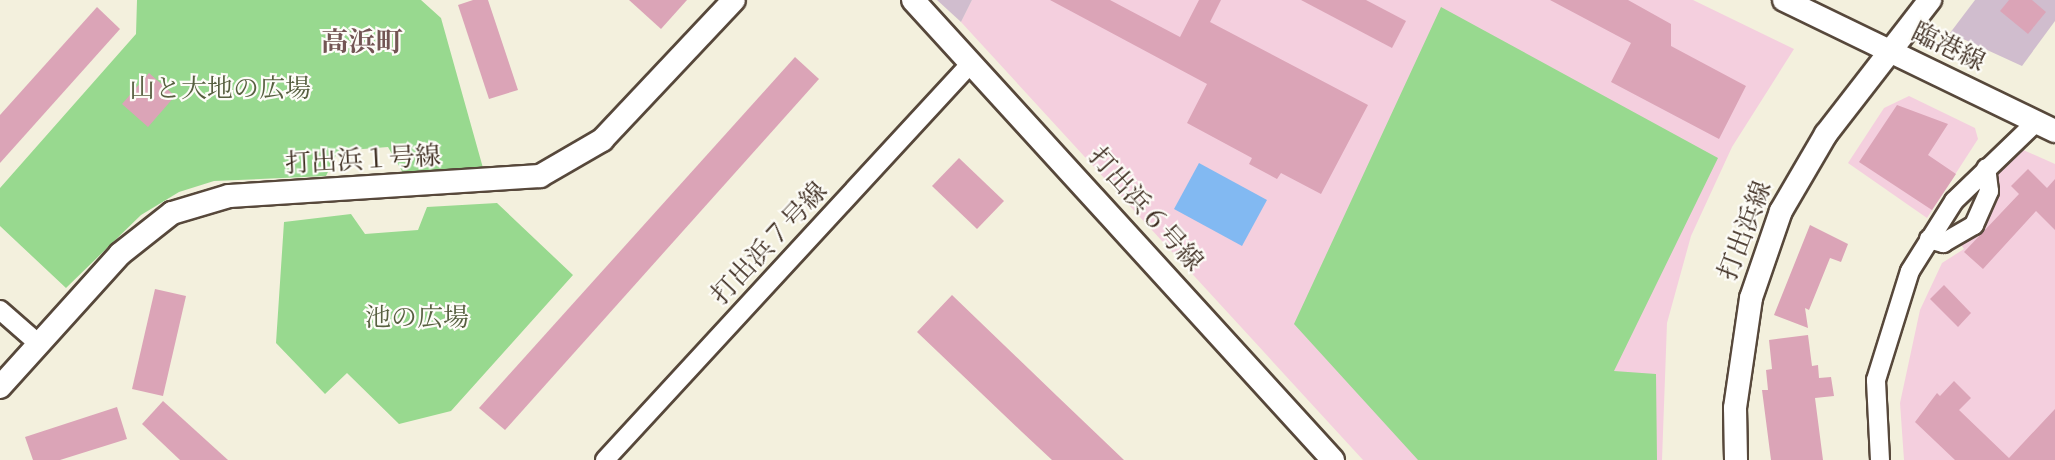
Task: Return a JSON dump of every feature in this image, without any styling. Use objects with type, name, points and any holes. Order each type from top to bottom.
[{"type":"street","name":"打出浜１号線","points":[[0,387],[120,254],[147,230],[190,205],[229,196],[519,181],[563,166],[619,125],[734,0]]},
{"type":"street","name":"打出浜６号線","points":[[913,0],[1333,460]]},
{"type":"street","name":"臨港線","points":[[1784,0],[2045,126]]},
{"type":"street","name":"打出浜線","points":[[1736,460],[1738,373],[1763,254],[1801,170],[1889,51],[1930,0]]},
{"type":"street","name":"打出浜７号線","points":[[605,460],[972,63]]},
{"type":"street","points":[[1880,460],[1876,380],[1889,326],[1929,239],[1986,168],[2045,126]]},
{"type":"street","points":[[1929,239],[1943,243],[1974,225],[1989,191],[1986,168]]},
{"type":"street","points":[[0,310],[39,344]]},
{"type":"shaded area","points":[[937,0],[972,0],[961,22]]},
{"type":"shaded area","points":[[972,0],[1693,0],[1794,49],[1732,147],[1691,236],[1667,323],[1662,460],[1363,460],[961,22]]},
{"type":"shaded area","points":[[1975,0],[2055,0],[2055,21],[2022,66],[1950,33]]},
{"type":"shaded area","points":[[1909,96],[1975,128],[1978,139],[1927,218],[1848,163],[1884,108]]},
{"type":"shaded area","points":[[2021,149],[2055,164],[2055,460],[1904,460],[1900,403],[1920,310],[1942,263],[1964,249],[1960,243],[1992,210],[1996,169]]},
{"type":"green space","name":"山と大地の広場","points":[[137,0],[421,0],[441,18],[483,168],[403,173],[388,147],[338,151],[326,176],[214,181],[179,192],[141,215],[66,288],[0,226],[0,188],[136,34]]},
{"type":"green space","points":[[1441,7],[1718,158],[1614,371],[1656,374],[1657,460],[1418,460],[1294,324]]},
{"type":"green space","name":"池の広場","points":[[497,203],[573,275],[451,411],[399,424],[347,373],[325,394],[276,343],[284,222],[351,214],[365,234],[418,230],[427,207]]},
{"type":"water","points":[[1199,163],[1267,200],[1242,246],[1174,209]]},
{"type":"building","points":[[473,0],[488,0],[518,90],[489,99],[458,5]]},
{"type":"building","points":[[629,0],[687,0],[661,29]]},
{"type":"building","points":[[1050,0],[1110,0],[1180,37],[1199,0],[1221,0],[1210,22],[1368,105],[1321,194],[1281,173],[1277,179],[1249,164],[1252,158],[1187,123],[1207,84]]},
{"type":"building","points":[[1301,0],[1366,0],[1406,21],[1392,48]]},
{"type":"building","points":[[1550,0],[1628,0],[1671,24],[1671,46],[1746,86],[1719,139],[1611,82],[1631,43]]},
{"type":"building","points":[[2009,0],[2032,0],[2046,12],[2028,34],[2000,11]]},
{"type":"building","points":[[97,7],[120,29],[0,163],[0,115]]},
{"type":"building","points":[[795,57],[819,79],[505,430],[479,408]]},
{"type":"building","points":[[149,73],[175,96],[148,127],[122,104]]},
{"type":"building","points":[[1897,105],[1948,124],[1928,155],[1956,174],[1932,210],[1859,162]]},
{"type":"building","points":[[959,158],[1004,201],[977,229],[932,186]]},
{"type":"building","points":[[2028,169],[2047,188],[2055,179],[2055,230],[2036,211],[1983,269],[1964,252],[2019,194],[2011,186]]},
{"type":"building","points":[[1810,225],[1848,244],[1841,262],[1830,258],[1809,310],[1805,308],[1808,328],[1774,315]]},
{"type":"building","points":[[1944,285],[1971,313],[1958,327],[1930,299]]},
{"type":"building","points":[[155,289],[186,296],[163,396],[132,389]]},
{"type":"building","points":[[952,295],[1124,460],[1052,460],[917,332]]},
{"type":"building","points":[[1808,335],[1812,366],[1818,365],[1819,378],[1831,377],[1834,396],[1815,398],[1823,460],[1771,460],[1762,390],[1768,390],[1766,370],[1772,369],[1769,340]]},
{"type":"building","points":[[1954,381],[1971,398],[1959,410],[2009,458],[2055,409],[2055,460],[1955,460],[1915,422],[1937,393],[1940,396]]},
{"type":"building","points":[[163,401],[228,460],[180,460],[142,424]]},
{"type":"building","points":[[117,407],[127,439],[60,460],[33,460],[25,437]]},
{"type":"district","name":"高浜町","points":[[362,44]]}]
